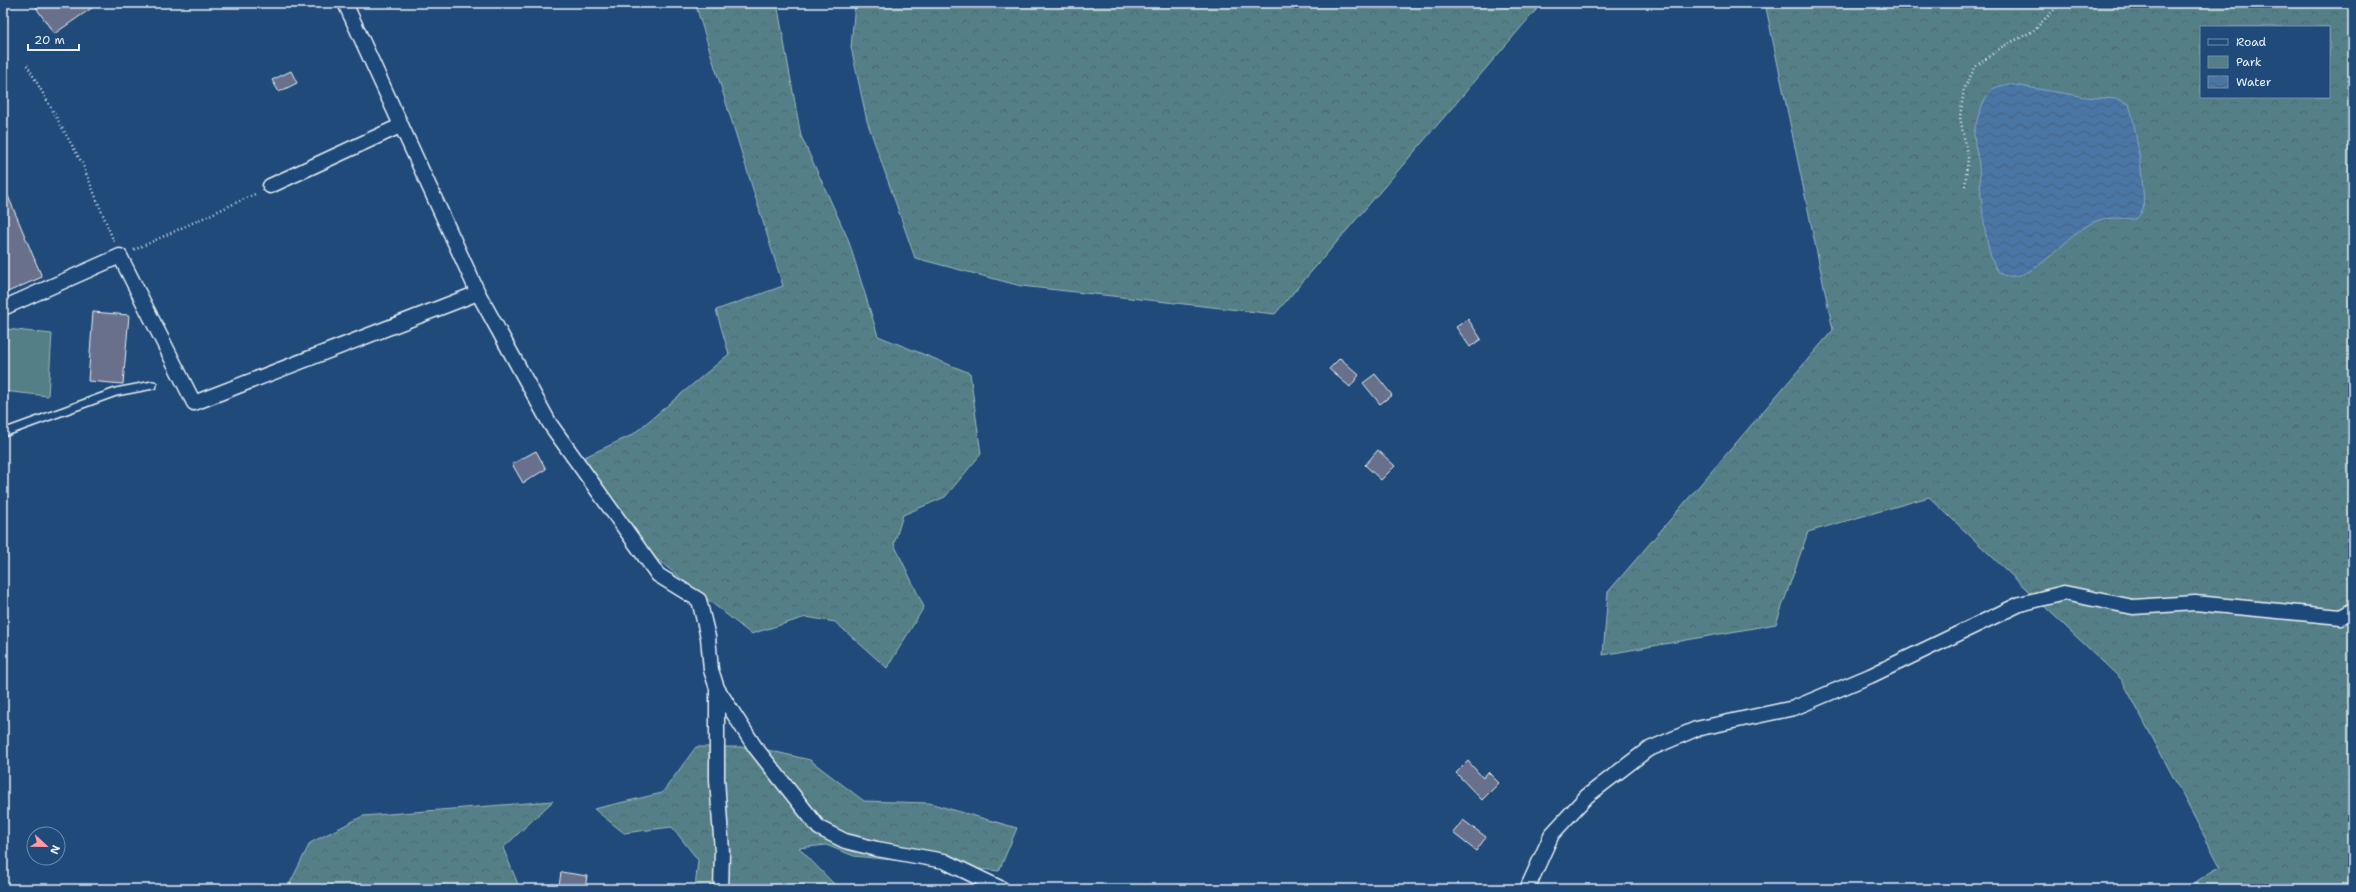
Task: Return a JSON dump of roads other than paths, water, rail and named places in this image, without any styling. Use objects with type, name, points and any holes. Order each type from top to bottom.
[{"type":"street","points":[[345,3],[400,126],[478,293],[550,424],[658,575],[699,600],[708,637],[711,670],[717,688],[755,747],[819,828],[845,841],[876,849],[944,861],[1003,888]]},
{"type":"street","points":[[270,186],[400,126]]},
{"type":"street","points":[[3,308],[120,256],[194,403],[478,293]]},
{"type":"street","points":[[1527,889],[1552,834],[1587,796],[1647,750],[1696,729],[1794,708],[1877,672],[2020,604],[2064,593],[2133,607],[2195,603],[2341,617],[2353,610]]},
{"type":"street","points":[[717,688],[717,779],[722,852],[721,889]]},
{"type":"lane","points":[[3,433],[116,392],[153,385]]},
{"type":"water","points":[[2008,84],[2086,97],[2118,99],[2129,104],[2139,157],[2144,201],[2143,209],[2136,219],[2107,218],[2091,224],[2078,232],[2041,264],[2028,272],[2016,276],[2003,275],[1997,269],[1991,258],[1984,224],[1979,165],[1974,135],[1980,112],[1988,94],[1996,87]]}]
